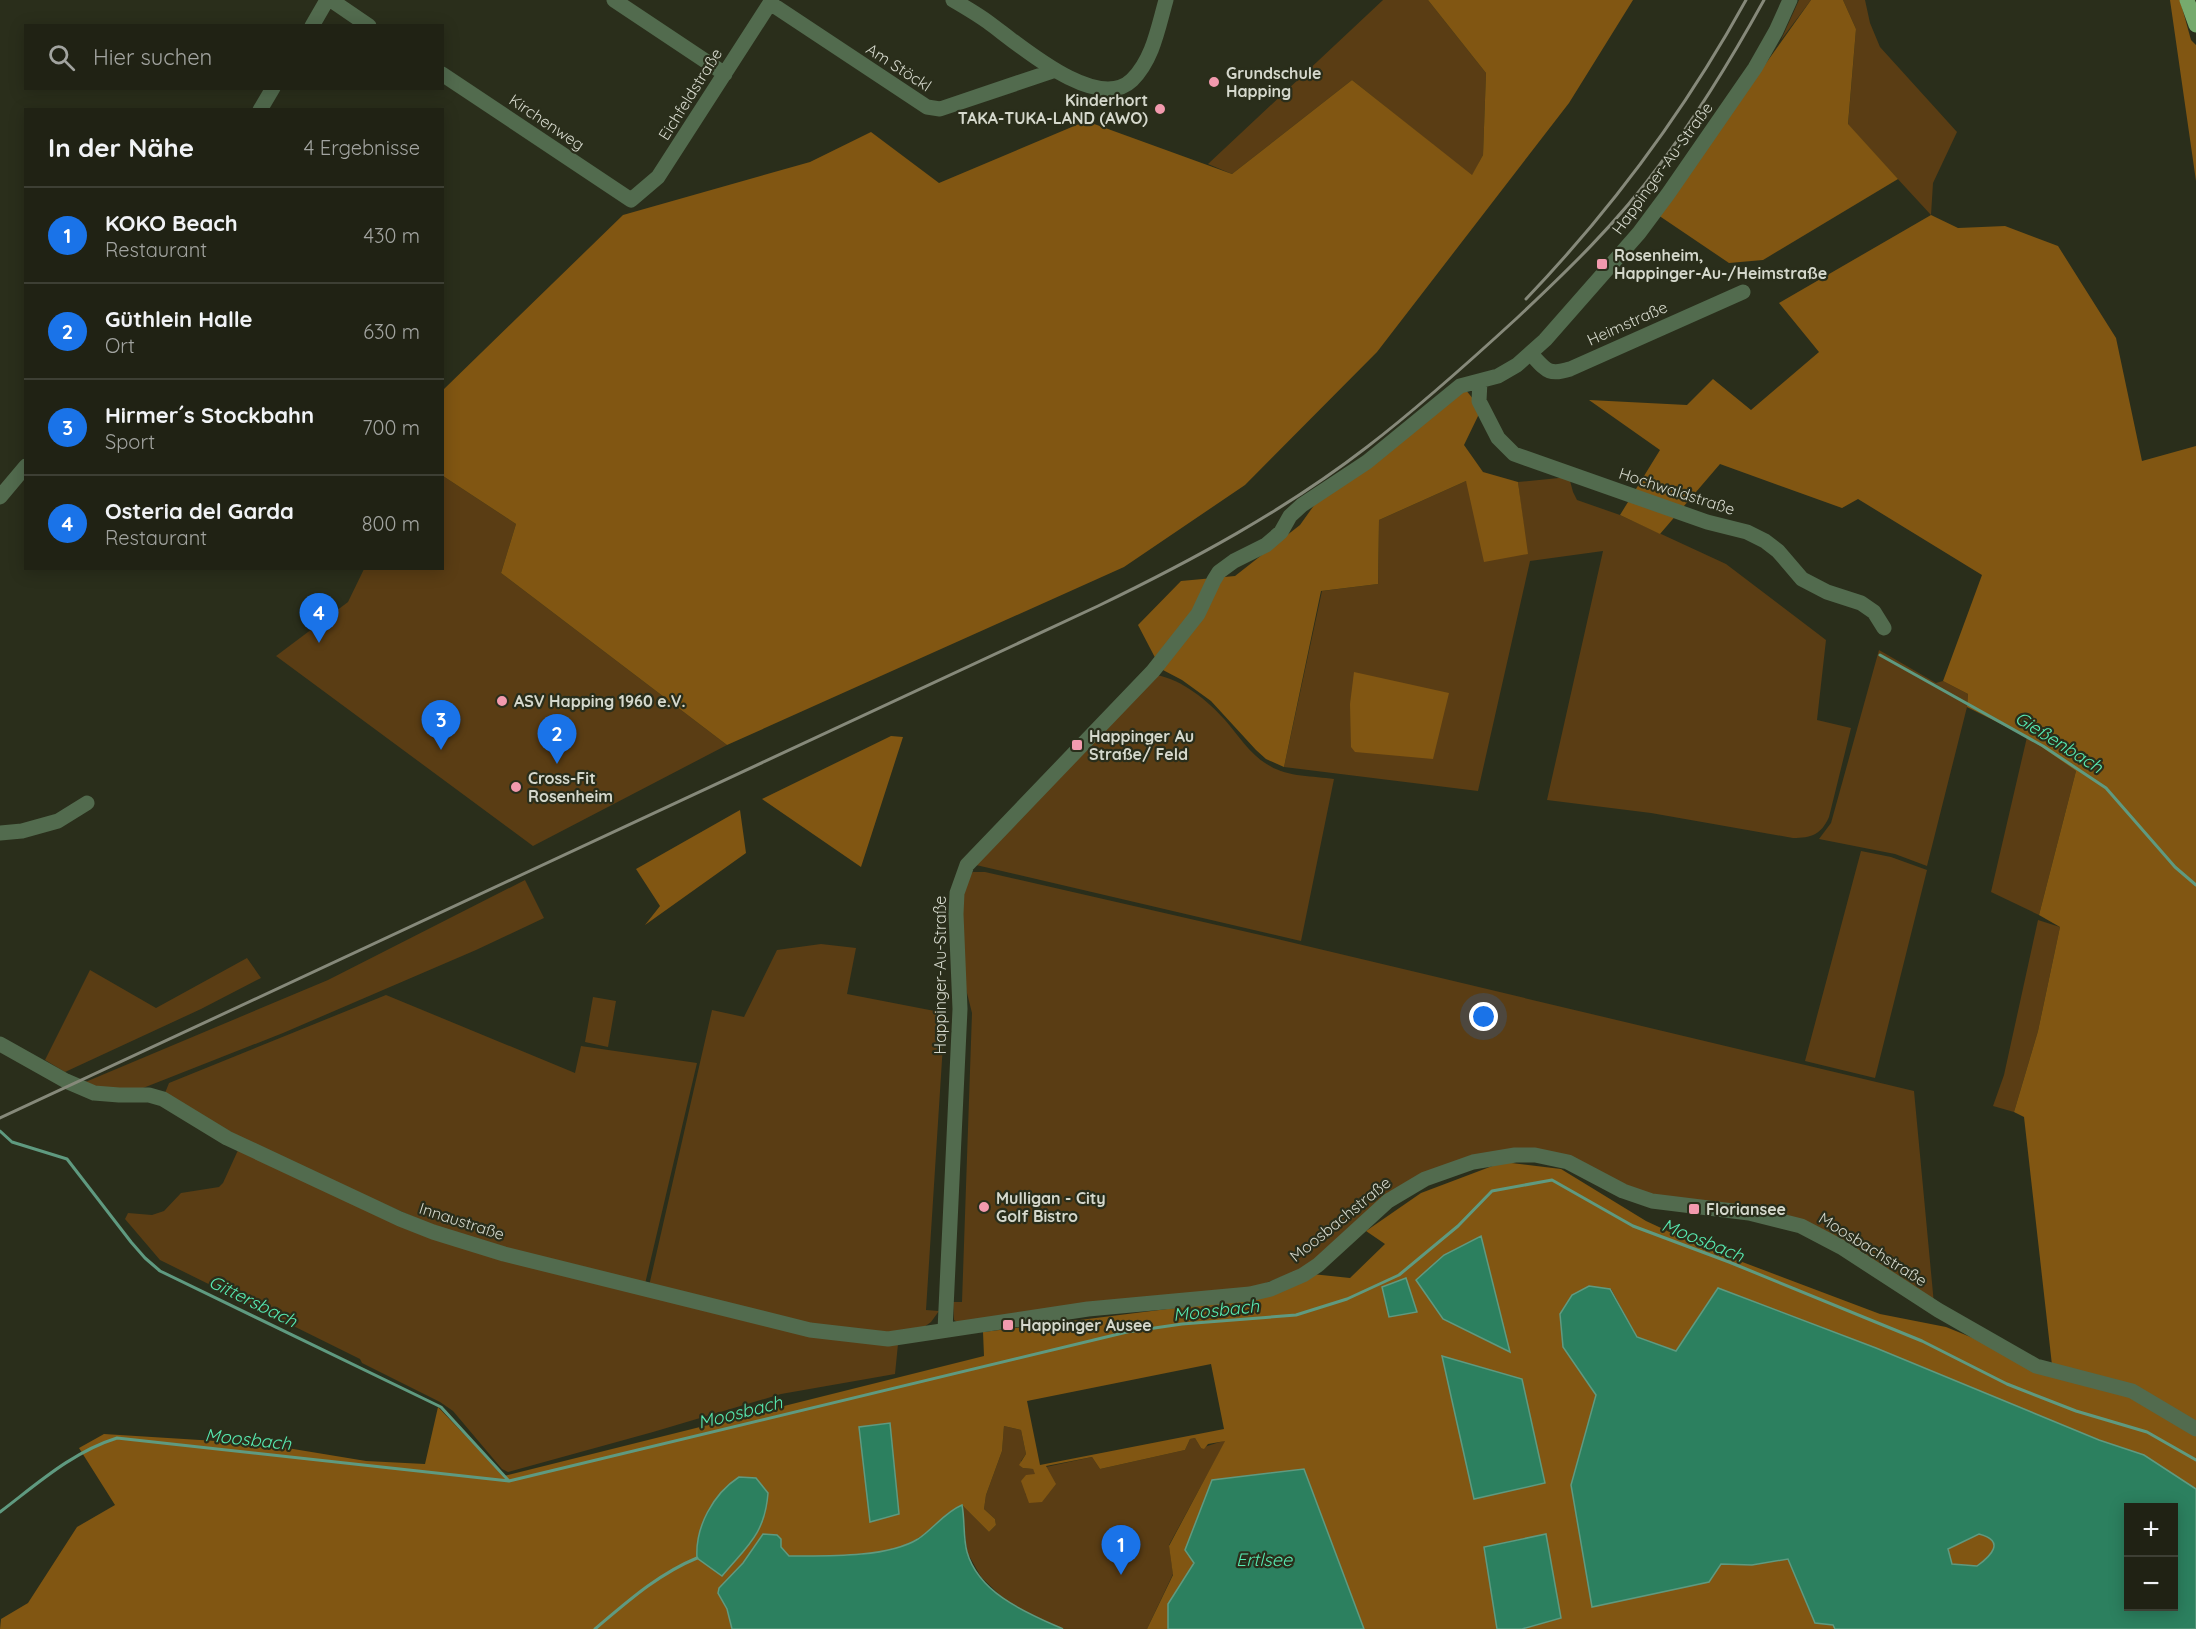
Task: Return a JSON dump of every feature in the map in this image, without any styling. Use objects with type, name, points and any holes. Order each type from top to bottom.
[{"type":"main road","points":[[2187,0],[2196,25]]},
{"type":"street","points":[[313,24],[329,0],[366,24]]},
{"type":"street","points":[[614,0],[725,74]]},
{"type":"street","points":[[953,0],[1053,71],[1100,89],[1117,89],[1131,81],[1152,51],[1166,0]]},
{"type":"street","name":"Happinger-Au-Straße","points":[[945,1330],[960,1009],[957,904],[960,881],[967,865],[1153,671],[1198,614],[1219,572],[1234,561],[1266,545],[1281,532],[1290,516],[1302,505],[1367,462],[1460,386],[1498,376],[1531,354],[1624,251],[1668,194],[1755,68],[1790,0]]},
{"type":"street","name":"Eichfeldstraße","points":[[631,200],[658,177],[771,1]]},
{"type":"street","name":"Am Stöckl","points":[[771,1],[927,107],[940,110],[1053,71]]},
{"type":"street","name":"Kirchenweg","points":[[444,75],[631,200]]},
{"type":"street","points":[[261,108],[272,90]]},
{"type":"street","name":"Heimstraße","points":[[1531,354],[1545,369],[1556,373],[1570,369],[1743,292]]},
{"type":"street","name":"Hochwaldstraße","points":[[1480,381],[1479,401],[1498,438],[1514,454],[1707,522],[1747,532],[1778,551],[1802,579],[1827,592],[1861,603],[1874,612],[1884,627]]},
{"type":"street","points":[[0,496],[24,468]]},
{"type":"street","points":[[0,833],[22,831],[58,821],[87,803]]},
{"type":"street","name":"Innaustraße","points":[[0,1044],[66,1081],[94,1093],[139,1094],[163,1099],[228,1138],[400,1219],[465,1243],[810,1330],[888,1339],[945,1330]]},
{"type":"street","name":"Moosbachstraße","points":[[945,1330],[1088,1309],[1250,1294],[1271,1289],[1318,1265],[1388,1201],[1425,1179],[1473,1162],[1515,1155],[1535,1155],[1568,1162],[1623,1191],[1644,1199],[1680,1206],[1749,1213],[1801,1226],[1841,1247],[1938,1310],[2036,1366],[2132,1391],[2196,1429]]},
{"type":"shaded area","points":[[1383,0],[1428,0],[1486,73],[1483,155],[1472,176],[1352,80],[1232,174],[1208,164]]},
{"type":"shaded area","points":[[1428,0],[1633,0],[1569,103],[1377,352],[1245,485],[1124,567],[727,745],[501,573],[516,524],[444,477],[444,389],[623,215],[810,162],[871,132],[939,183],[1086,121],[1232,174],[1352,80],[1472,175],[1483,155],[1486,73]]},
{"type":"shaded area","points":[[1799,0],[1811,0],[1781,40]]},
{"type":"shaded area","points":[[1811,0],[1843,0],[1856,29],[1848,124],[1898,179],[1763,260],[1729,263],[1658,215]]},
{"type":"shaded area","points":[[1843,0],[1865,0],[1870,23],[1880,47],[1957,132],[1933,183],[1931,215],[1848,125],[1856,29]]},
{"type":"shaded area","points":[[2170,0],[2180,0],[2191,40],[2196,45],[2196,181]]},
{"type":"shaded area","points":[[1931,215],[1958,228],[2005,226],[2058,246],[2116,338],[2142,461],[2196,446],[2196,1489],[2144,1455],[2099,1440],[1876,1348],[1718,1288],[1677,1351],[1637,1337],[1611,1289],[1563,1347],[1596,1395],[1571,1485],[1721,1564],[1752,1565],[1788,1559],[1815,1623],[1833,1625],[1835,1629],[1522,1629],[1561,1618],[1545,1534],[1485,1547],[1497,1629],[1364,1629],[1304,1469],[1194,1563],[1168,1604],[1168,1629],[1147,1629],[1173,1575],[1169,1546],[1225,1441],[1208,1444],[1204,1449],[1195,1438],[1190,1439],[1185,1450],[1100,1469],[1092,1457],[1046,1466],[1056,1484],[1042,1502],[1029,1503],[1021,1481],[1026,1475],[1035,1474],[1033,1469],[1019,1465],[1026,1454],[1021,1430],[1004,1426],[1002,1451],[986,1495],[984,1509],[995,1519],[996,1525],[989,1532],[962,1505],[917,1539],[889,1550],[872,1553],[789,1556],[781,1547],[777,1535],[764,1534],[743,1563],[719,1589],[718,1593],[727,1609],[732,1629],[0,1629],[1,1619],[28,1603],[77,1527],[115,1505],[79,1448],[104,1434],[263,1444],[366,1461],[425,1464],[438,1407],[504,1476],[984,1356],[983,1332],[1263,1297],[1312,1274],[1350,1278],[1385,1244],[1366,1231],[1421,1193],[1503,1162],[1561,1169],[1646,1221],[1700,1246],[1880,1314],[1946,1327],[2052,1365],[2024,1117],[2014,1112],[2038,1031],[2060,927],[2039,915],[2076,771],[2027,737],[1967,707],[1968,694],[1943,681],[1982,575],[1858,499],[1842,508],[1720,464],[1660,534],[1620,515],[1660,450],[1589,400],[1687,405],[1713,379],[1751,410],[1819,352],[1779,303]],"holes":[[[1211,1364],[1224,1429],[1040,1465],[1027,1401]],[[890,1423],[899,1514],[870,1522],[859,1427]]]},
{"type":"shaded area","points":[[1465,389],[1474,400],[1479,414],[1464,445],[1483,472],[1518,482],[1528,554],[1484,562],[1466,481],[1379,520],[1378,584],[1321,591],[1284,767],[1266,759],[1211,701],[1182,680],[1161,669],[1138,625],[1181,581],[1235,576],[1300,525],[1315,504]]},
{"type":"shaded area","name":"ASV Happing 1960 e.V.","points":[[444,477],[516,524],[501,573],[727,745],[533,846],[276,656],[348,602],[364,570],[444,570]]},
{"type":"shaded area","points":[[1569,477],[1577,500],[1620,515],[1726,564],[1826,640],[1817,720],[1851,728],[1829,817],[1819,832],[1810,836],[1793,838],[1651,813],[1547,800],[1603,551],[1530,561],[1478,791],[1284,767],[1322,591],[1378,584],[1379,520],[1466,481],[1527,554],[1518,482]]},
{"type":"shaded area","points":[[1879,650],[1936,683],[1943,681],[1968,694],[1967,707],[1927,866],[1895,854],[1819,839],[1831,823]]},
{"type":"shaded area","points":[[1354,672],[1449,693],[1433,759],[1355,752],[1351,747],[1350,704]]},
{"type":"shaded area","points":[[1156,675],[1176,681],[1202,698],[1263,762],[1277,770],[1293,774],[1334,779],[1301,941],[976,865]]},
{"type":"shaded area","points":[[891,736],[903,737],[861,867],[762,799]]},
{"type":"shaded area","points":[[2027,737],[2076,771],[2039,915],[1991,892]]},
{"type":"shaded area","points":[[740,810],[746,853],[645,925],[660,906],[636,869]]},
{"type":"shaded area","points":[[1861,851],[1891,857],[1927,870],[1875,1078],[1805,1061]]},
{"type":"shaded area","points":[[973,872],[985,872],[1269,937],[1914,1091],[1934,1304],[1831,1238],[1653,1198],[1553,1155],[1432,1171],[1302,1269],[1250,1289],[957,1322],[954,1320],[953,1302],[962,1302],[972,1013],[964,981],[961,901],[969,875]]},
{"type":"shaded area","points":[[525,880],[544,918],[476,950],[283,1033],[138,1090],[108,1089],[83,1083],[328,980]]},
{"type":"shaded area","points":[[2038,920],[2060,927],[2038,1031],[2014,1112],[1993,1106],[2004,1075]]},
{"type":"shaded area","points":[[821,944],[856,948],[847,994],[945,1013],[926,1310],[939,1311],[924,1327],[895,1334],[833,1329],[649,1286],[712,1010],[744,1017],[777,950]]},
{"type":"shaded area","points":[[247,958],[261,978],[201,1009],[65,1072],[45,1060],[90,970],[156,1008]]},
{"type":"shaded area","points":[[386,995],[575,1073],[581,1046],[697,1063],[645,1284],[460,1237],[260,1150],[165,1093],[169,1083]]},
{"type":"shaded area","points":[[593,997],[616,1001],[608,1047],[585,1042]]},
{"type":"shaded area","points":[[239,1148],[402,1224],[898,1344],[895,1374],[781,1394],[508,1472],[502,1469],[453,1411],[440,1402],[362,1363],[360,1359],[160,1260],[125,1219],[128,1213],[152,1215],[164,1211],[181,1193],[219,1187]]},
{"type":"shaded area","points":[[1004,1426],[1021,1430],[1026,1454],[1021,1461],[1023,1468],[1033,1469],[1036,1474],[1025,1495],[1046,1467],[1092,1457],[1100,1469],[1185,1450],[1190,1439],[1195,1438],[1201,1448],[1226,1440],[1169,1545],[1173,1574],[1147,1629],[1063,1629],[1005,1600],[981,1577],[967,1552],[962,1505],[989,1532],[996,1525],[995,1519],[984,1509],[986,1495],[1002,1451]]},
{"type":"shaded area","points":[[1979,1534],[1987,1537],[1994,1545],[1987,1558],[1977,1566],[1952,1564],[1948,1549]]},
{"type":"water","points":[[1481,1236],[1510,1352],[1443,1319],[1416,1280],[1444,1255]]},
{"type":"water","points":[[1406,1278],[1417,1312],[1389,1317],[1382,1287]]},
{"type":"water","points":[[1589,1286],[1610,1289],[1637,1337],[1676,1351],[1718,1288],[1876,1348],[2099,1440],[2144,1455],[2196,1489],[2196,1629],[1835,1629],[1833,1625],[1815,1623],[1788,1559],[1752,1565],[1721,1564],[1709,1582],[1592,1607],[1571,1485],[1596,1395],[1563,1347],[1560,1314],[1572,1295]],"holes":[[[1979,1534],[1992,1541],[1993,1549],[1977,1566],[1952,1564],[1948,1549]]]},
{"type":"water","points":[[1442,1356],[1522,1379],[1545,1483],[1474,1499]]},
{"type":"water","points":[[890,1423],[899,1514],[870,1522],[859,1427]]},
{"type":"water","name":"Ertlsee","points":[[1304,1469],[1364,1629],[1168,1629],[1168,1604],[1194,1563],[1185,1550],[1212,1480]]},
{"type":"water","points":[[739,1477],[756,1478],[768,1493],[766,1507],[753,1539],[722,1576],[697,1558],[697,1546],[703,1523],[714,1502],[721,1492]]},
{"type":"water","points":[[962,1505],[967,1552],[982,1580],[993,1591],[1020,1609],[1063,1629],[732,1629],[727,1609],[718,1593],[719,1588],[743,1563],[763,1534],[777,1535],[781,1539],[781,1547],[789,1556],[873,1553],[890,1550],[918,1539]]},
{"type":"water","points":[[1546,1534],[1561,1618],[1522,1629],[1497,1629],[1484,1547]]},
{"type":"waterway","name":"Gießenbach","points":[[1880,655],[2043,746],[2106,788],[2175,867],[2196,885]]},
{"type":"waterway","name":"Gittersbach","points":[[0,1131],[12,1142],[67,1159],[131,1242],[160,1271],[441,1407],[508,1480]]},
{"type":"waterway","name":"Moosbach","points":[[0,1512],[70,1460],[117,1438],[509,1481],[1127,1332],[1182,1324],[1296,1315],[1347,1299],[1399,1275],[1458,1226],[1492,1191],[1552,1180],[1633,1226],[1729,1262],[1922,1341],[2007,1384],[2076,1411],[2147,1432],[2196,1460]]},
{"type":"waterway","points":[[595,1629],[656,1580],[697,1558]]},
{"type":"railway","points":[[1526,299],[1588,230],[1646,157],[1698,80],[1746,0]]},
{"type":"railway","points":[[0,1118],[1098,606],[1202,553],[1270,514],[1367,447],[1405,416],[1517,318],[1591,246],[1626,208],[1673,147],[1714,85],[1764,0]]},
{"type":"place","name":"Grundschule Happing","points":[[1214,82]]},
{"type":"place","name":"Kinderhort TAKA-TUKA-LAND (AWO)","points":[[1160,109]]},
{"type":"place","name":"Rosenheim, Happinger-Au-/Heimstraße","points":[[1602,264]]},
{"type":"place","name":"Osteria del Garda","points":[[319,643]]},
{"type":"place","name":"ASV Happing 1960 e.V.","points":[[502,701]]},
{"type":"place","name":"Happinger Au Straße/ Feld","points":[[1077,745]]},
{"type":"place","name":"Hirmer´s Stockbahn","points":[[441,750]]},
{"type":"place","name":"Güthlein Halle","points":[[557,764]]},
{"type":"place","name":"Cross-Fit Rosenheim","points":[[516,787]]},
{"type":"place","name":"Mulligan - City Golf Bistro","points":[[984,1207]]},
{"type":"place","name":"Floriansee","points":[[1694,1209]]},
{"type":"place","name":"Happinger Ausee","points":[[1008,1325]]},
{"type":"place","name":"KOKO Beach","points":[[1121,1575]]}]
